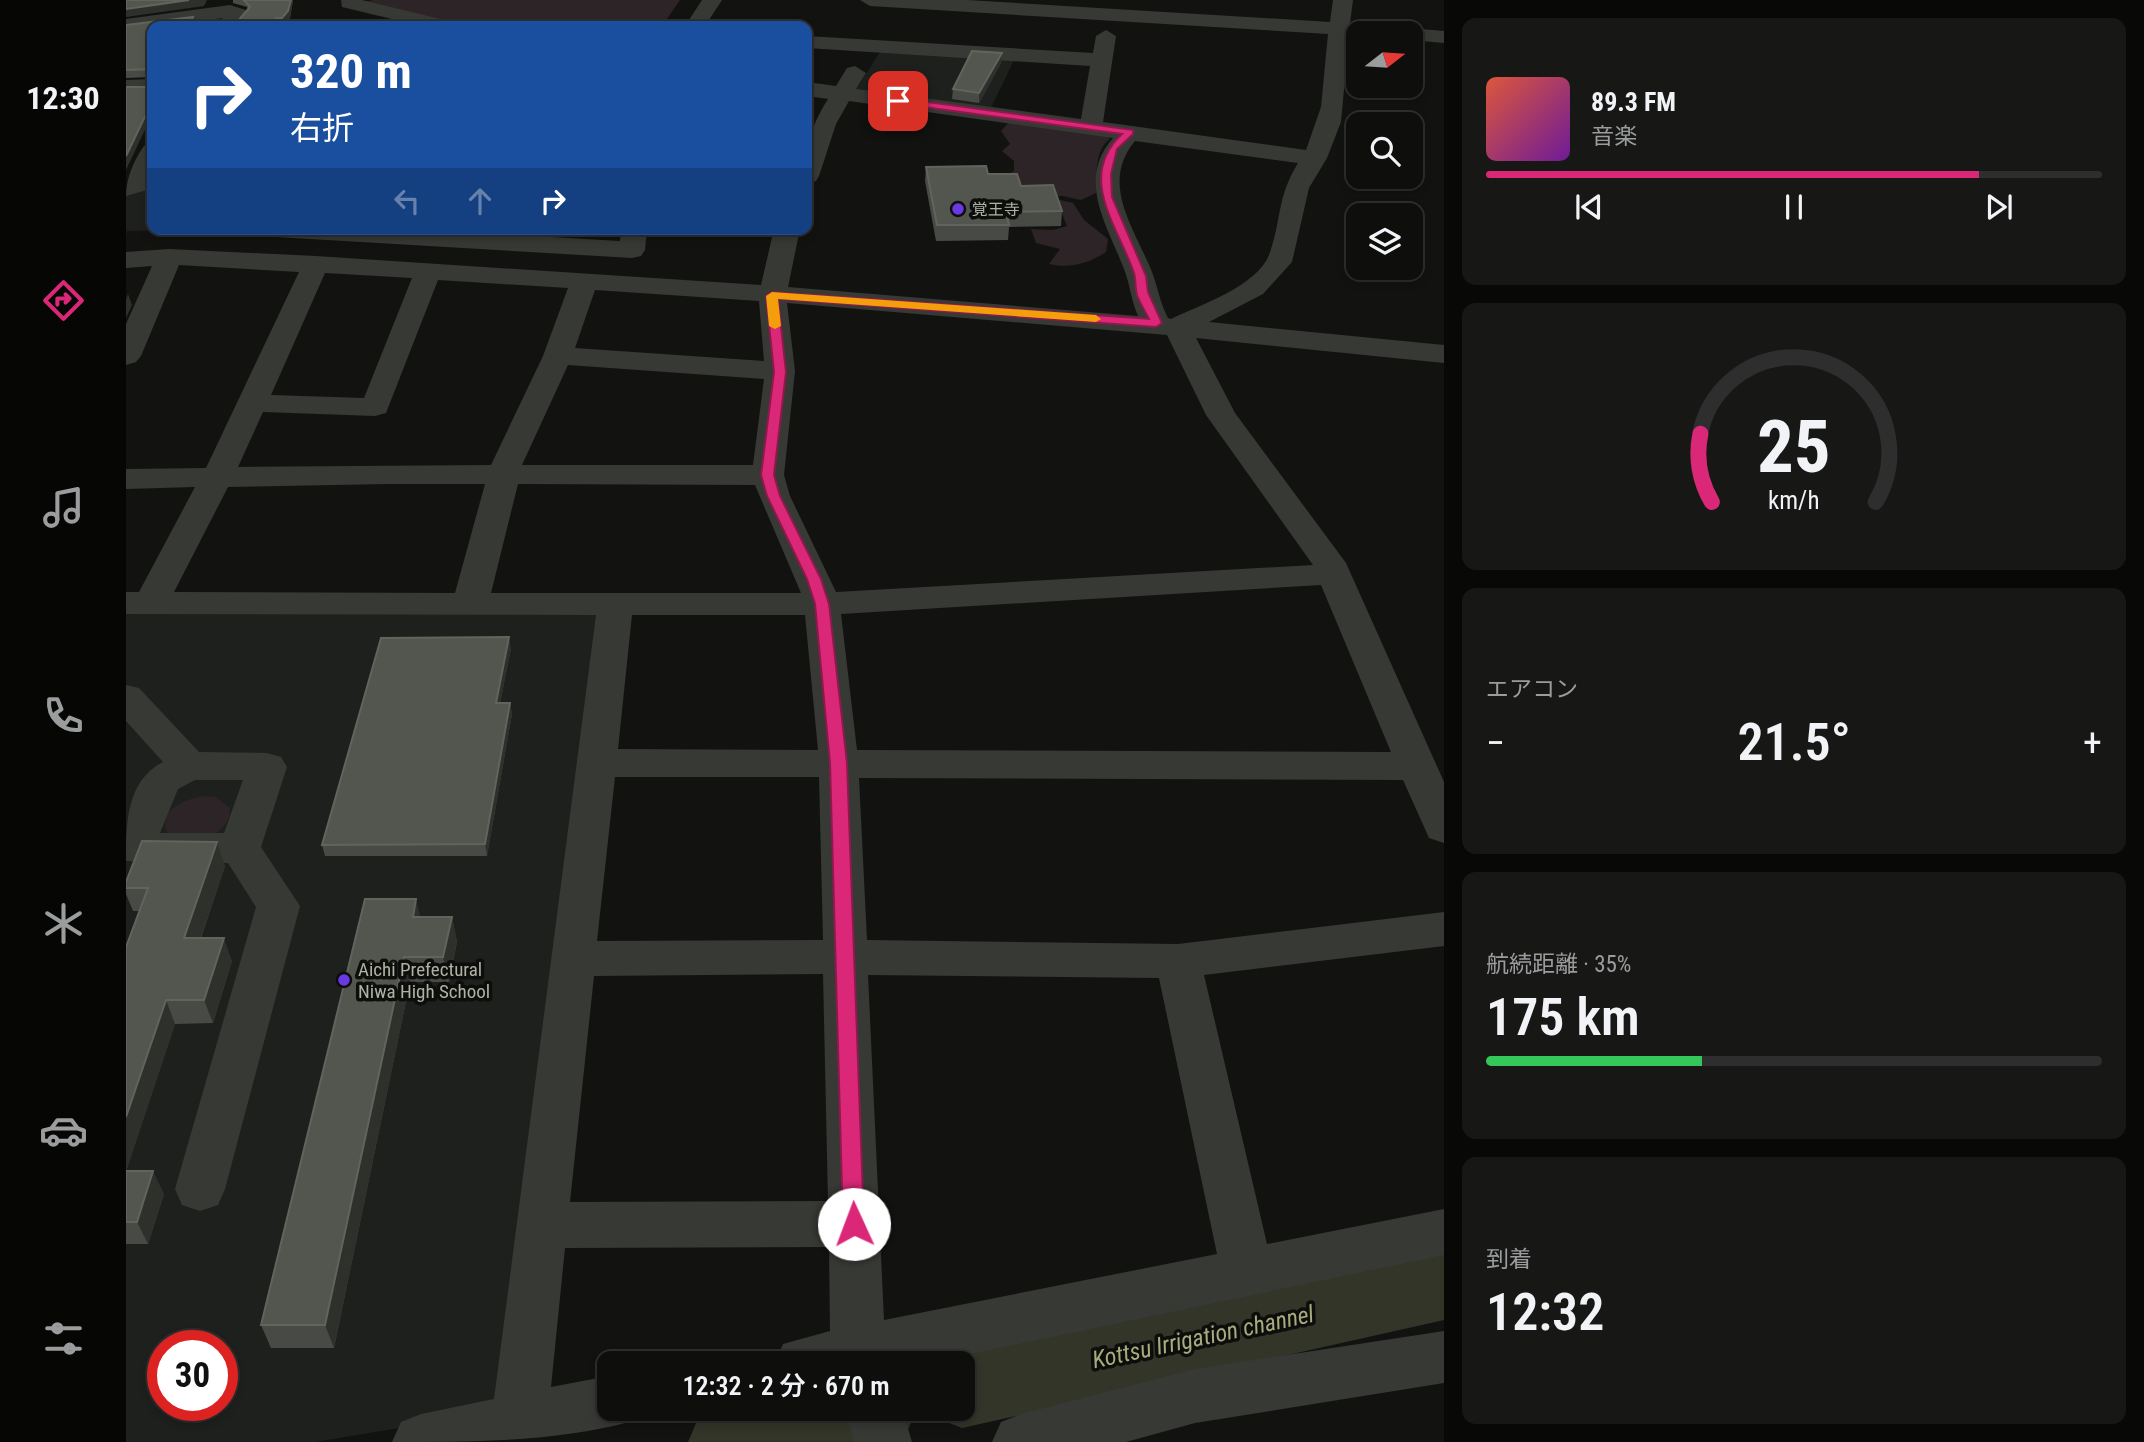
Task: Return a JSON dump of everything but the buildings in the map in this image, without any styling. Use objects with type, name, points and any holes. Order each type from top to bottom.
[{"type":"street","points":[[698,21],[712,0]]},
{"type":"street","points":[[870,0],[1346,30]]},
{"type":"street","points":[[1167,324],[1245,294],[1275,268],[1286,236],[1293,197],[1321,148],[1330,121],[1343,0]]},
{"type":"street","points":[[812,148],[816,124],[843,94],[900,1]]},
{"type":"street","points":[[349,3],[425,21]]},
{"type":"street","points":[[156,21],[230,11],[239,14],[231,21]]},
{"type":"street","points":[[1091,127],[1110,16]]},
{"type":"street","points":[[126,25],[147,22]]},
{"type":"street","points":[[1423,35],[1444,37]]},
{"type":"street","points":[[812,42],[1102,60]]},
{"type":"street","points":[[126,87],[147,86]]},
{"type":"street","points":[[812,90],[1315,158]]},
{"type":"street","points":[[1130,132],[1113,148],[1106,174],[1107,197],[1141,276],[1142,292],[1186,350],[1220,415],[1322,553],[1444,828]]},
{"type":"street","points":[[126,189],[138,185],[147,163]]},
{"type":"street","points":[[455,235],[632,250],[633,235]]},
{"type":"street","points":[[786,235],[772,296],[780,372],[768,475],[774,496],[814,579],[822,604],[839,763],[859,1351]]},
{"type":"street","points":[[475,274],[485,236]]},
{"type":"street","points":[[136,244],[169,257],[584,281],[1167,324],[1444,354]]},
{"type":"street","points":[[126,356],[169,257]]},
{"type":"street","points":[[138,603],[218,475],[316,264]]},
{"type":"street","points":[[253,403],[376,407],[428,271]]},
{"type":"street","points":[[470,604],[503,474],[558,356],[584,281]]},
{"type":"street","points":[[558,356],[780,372]]},
{"type":"street","points":[[126,479],[218,475],[768,475]]},
{"type":"street","points":[[138,603],[822,604],[1333,574]]},
{"type":"street","points":[[519,1421],[571,959],[615,604]]},
{"type":"street","points":[[126,697],[189,765]]},
{"type":"street","points":[[596,762],[1416,766]]},
{"type":"street","points":[[189,765],[267,767],[240,848],[133,848],[161,780],[189,765]]},
{"type":"street","points":[[200,1189],[278,906],[240,848]]},
{"type":"street","points":[[571,959],[846,957],[1178,961],[1444,929]]},
{"type":"street","points":[[1178,961],[1247,1270]]},
{"type":"street","points":[[543,1225],[854,1224]]},
{"type":"street","points":[[886,1351],[1247,1270],[1283,1266],[1444,1232]]},
{"type":"street","points":[[1021,1442],[1195,1396],[1444,1357]]},
{"type":"street","points":[[421,1442],[597,1405]]},
{"type":"street","points":[[877,1421],[883,1442]]},
{"type":"shaded area","points":[[680,0],[665,21],[432,21],[364,6],[363,2]]},
{"type":"shaded area","points":[[882,49],[1016,56],[990,110],[855,91]]},
{"type":"shaded area","points":[[1008,123],[1107,136],[1110,139],[1101,150],[1097,163],[1096,193],[1081,200],[1063,196],[1039,198],[1005,176],[1014,171],[1014,161],[1002,151],[1010,144],[1001,131]]},
{"type":"shaded area","points":[[147,190],[147,231],[127,231],[126,235],[126,193]]},
{"type":"shaded area","points":[[1056,199],[1073,203],[1084,220],[1108,239],[1106,252],[1079,264],[1049,264],[1060,249],[1036,243],[1031,229],[1053,230],[1067,226]]},
{"type":"shaded area","name":"Aichi Prefectural Niwa High School","points":[[126,610],[598,610],[500,1411],[315,1442],[126,1442]]},
{"type":"shaded area","points":[[216,797],[230,808],[228,820],[221,829],[214,835],[168,834],[165,826],[169,812],[190,799]]},
{"type":"waterway","name":"Kottsu Irrigation channel","points":[[975,1387],[1444,1285]]},
{"type":"waterway","name":"Kottsu Irrigation channel","points":[[728,1442],[823,1421]]},
{"type":"slow traffic","points":[[775,326],[772,296],[1096,319]]},
{"type":"place","name":"覚王寺","points":[[958,209]]},
{"type":"place","name":"Aichi Prefectural Niwa High School","points":[[344,980]]},
{"type":"route","points":[[854,1224],[839,763],[822,604],[814,579],[769,485],[768,455],[780,372],[772,296],[1156,323],[1142,292],[1141,276],[1107,197],[1106,174],[1113,148],[1130,132],[898,101]]}]
